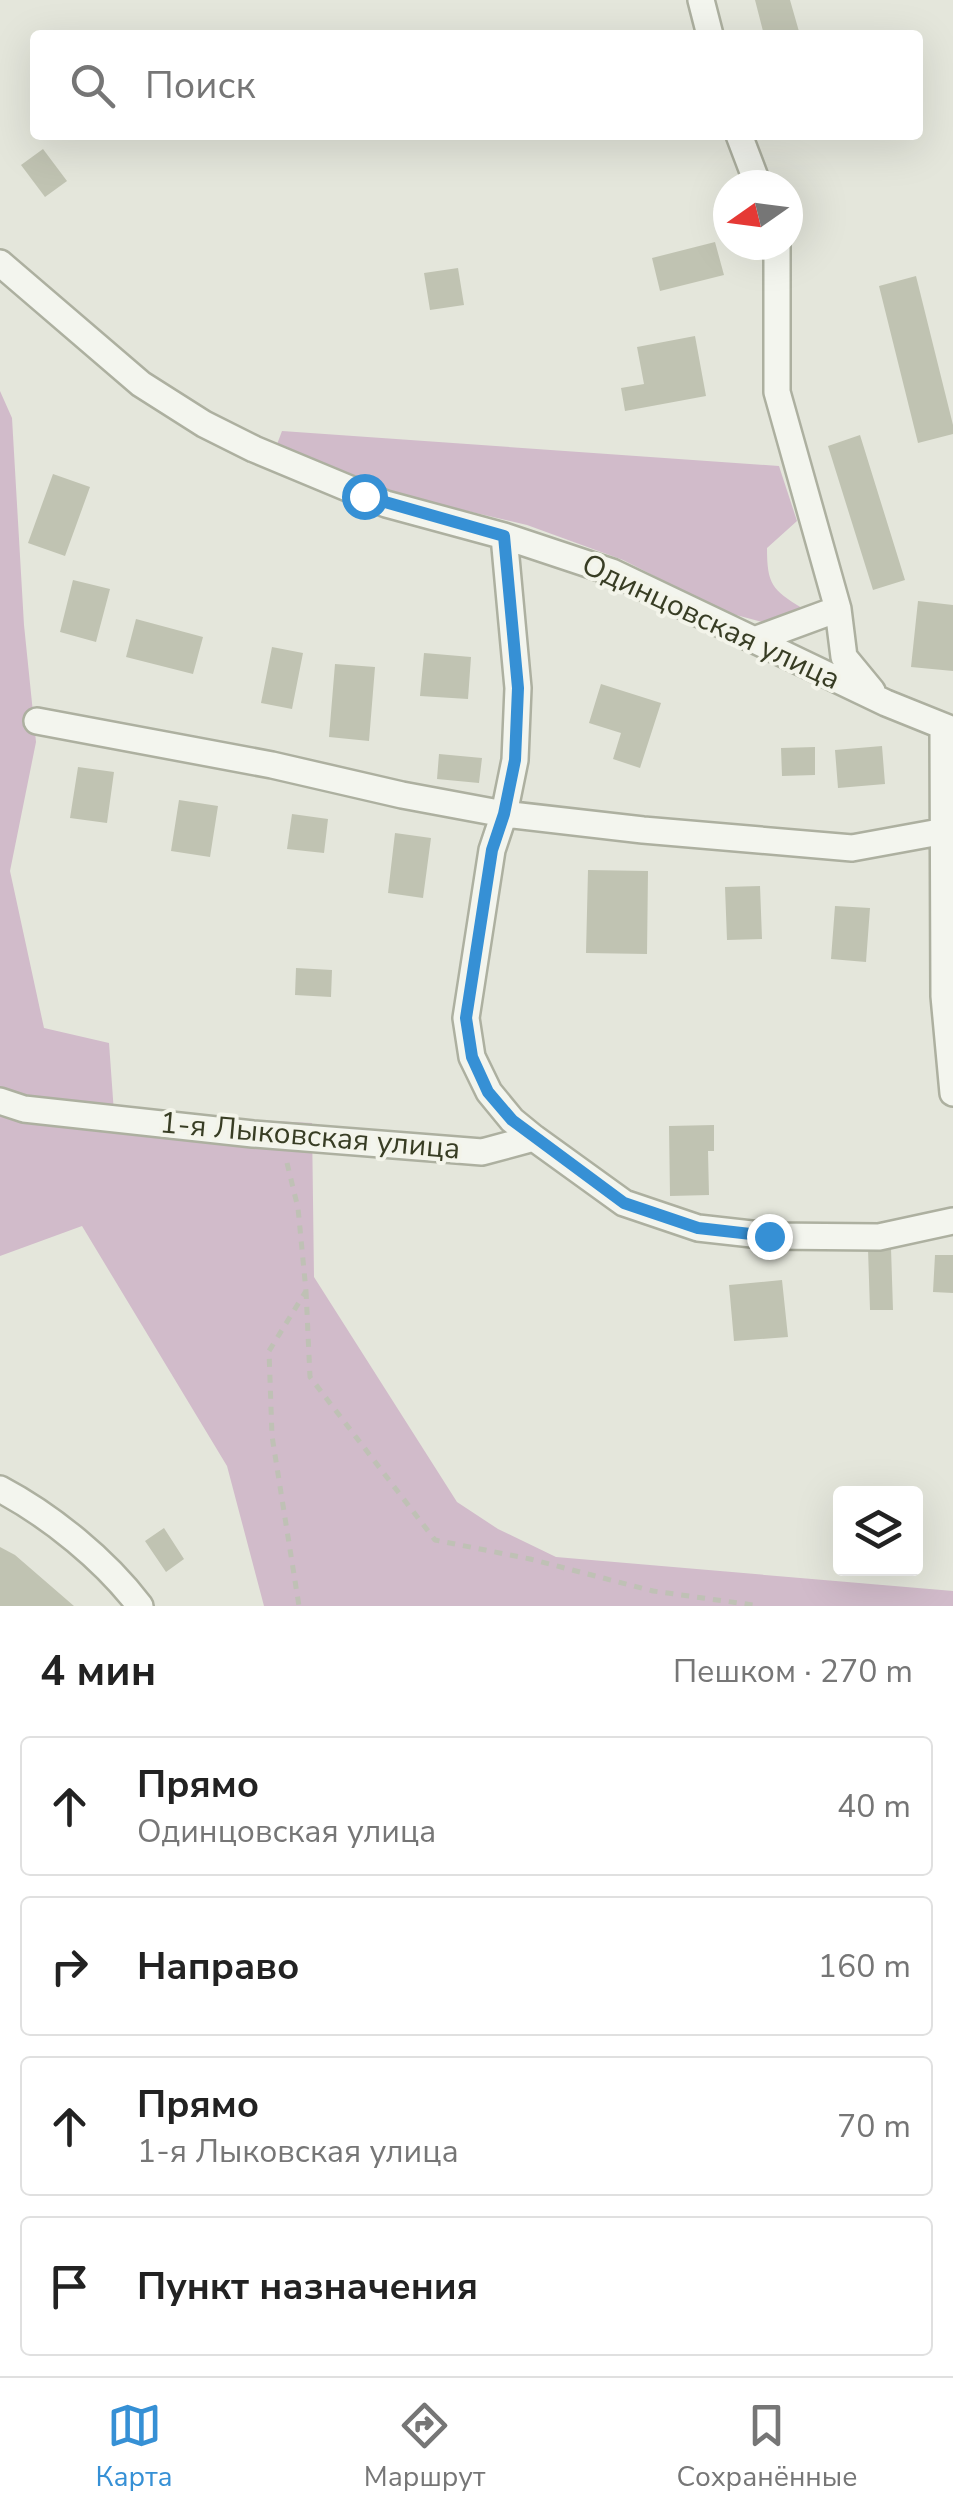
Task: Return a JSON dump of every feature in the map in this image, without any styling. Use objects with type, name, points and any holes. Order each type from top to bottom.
[{"type":"street","points":[[702,0],[709,30]]},
{"type":"street","points":[[741,140],[752,170]]},
{"type":"street","points":[[777,260],[776,392],[838,609],[844,656],[863,684],[886,703]]},
{"type":"street","name":"Одинцовская улица","points":[[0,263],[140,384],[204,424],[364,496],[612,572],[948,729]]},
{"type":"street","points":[[504,536],[518,688],[515,760],[492,850],[466,1018],[472,1057],[488,1092],[534,1138],[624,1203],[698,1228],[769,1236],[878,1237],[953,1221]]},
{"type":"street","points":[[754,640],[838,609]]},
{"type":"street","points":[[37,721],[504,814],[852,848],[945,832]]},
{"type":"street","points":[[948,729],[944,996],[953,1093]]},
{"type":"street","name":"1-я Лыковская улица","points":[[0,1101],[24,1109],[482,1152],[534,1138]]},
{"type":"street","points":[[0,1489],[76,1542],[125,1586],[140,1606]]},
{"type":"path","points":[[280,1136],[298,1208],[310,1377],[435,1540],[530,1558],[653,1591],[760,1606]]},
{"type":"path","points":[[299,1606],[272,1436],[269,1350],[306,1291]]},
{"type":"shaded area","points":[[0,391],[12,418],[24,625],[36,742],[10,871],[44,1028],[109,1043],[114,1113],[312,1123],[314,1277],[457,1502],[498,1529],[556,1557],[953,1591],[953,1606],[264,1606],[227,1466],[82,1226],[0,1256]]},
{"type":"shaded area","points":[[282,431],[779,466],[797,521],[767,548],[768,570],[778,591],[802,608],[773,625],[725,612],[623,560],[527,525],[382,491],[276,447]]},
{"type":"building","points":[[755,0],[790,0],[799,30],[763,30]]},
{"type":"building","points":[[43,149],[67,181],[45,197],[21,165]]},
{"type":"building","points":[[713,243],[713,260],[720,260],[724,275],[660,291],[652,258]]},
{"type":"building","points":[[458,268],[464,305],[430,310],[424,273]]},
{"type":"building","points":[[916,276],[953,425],[953,434],[918,443],[879,286]]},
{"type":"building","points":[[695,336],[706,396],[625,411],[621,388],[644,384],[637,347]]},
{"type":"building","points":[[860,435],[905,580],[873,590],[828,446]]},
{"type":"building","points":[[53,474],[90,487],[65,556],[28,543]]},
{"type":"building","points":[[73,580],[110,589],[96,642],[60,632]]},
{"type":"building","points":[[918,601],[953,605],[953,671],[911,667]]},
{"type":"building","points":[[136,619],[203,637],[193,674],[126,657]]},
{"type":"building","points":[[272,647],[303,653],[292,709],[261,703]]},
{"type":"building","points":[[424,653],[471,657],[468,699],[420,696]]},
{"type":"building","points":[[335,664],[375,667],[369,741],[329,737]]},
{"type":"building","points":[[601,684],[661,703],[640,768],[613,759],[621,733],[589,723]]},
{"type":"building","points":[[882,746],[885,784],[838,788],[835,750]]},
{"type":"building","points":[[815,747],[815,775],[782,776],[781,748]]},
{"type":"building","points":[[439,754],[482,758],[479,783],[437,779]]},
{"type":"building","points":[[78,767],[114,772],[107,823],[70,818]]},
{"type":"building","points":[[179,800],[218,806],[210,857],[171,851]]},
{"type":"building","points":[[292,814],[328,819],[324,853],[287,849]]},
{"type":"building","points":[[395,833],[431,838],[423,898],[388,893]]},
{"type":"building","points":[[588,870],[648,871],[647,954],[586,953]]},
{"type":"building","points":[[760,886],[762,939],[727,940],[725,887]]},
{"type":"building","points":[[835,906],[870,908],[866,962],[831,959]]},
{"type":"building","points":[[296,968],[332,970],[331,997],[295,995]]},
{"type":"building","points":[[714,1125],[714,1151],[708,1151],[709,1195],[670,1196],[669,1126]]},
{"type":"building","points":[[891,1248],[893,1310],[870,1310],[868,1249]]},
{"type":"building","points":[[935,1255],[953,1255],[953,1293],[933,1292]]},
{"type":"building","points":[[782,1280],[788,1337],[734,1341],[729,1285]]},
{"type":"building","points":[[164,1528],[184,1559],[166,1572],[145,1541]]},
{"type":"building","points":[[0,1547],[15,1555],[74,1606],[0,1606]]},
{"type":"route","points":[[364,496],[504,536],[518,688],[515,760],[492,850],[466,1018],[472,1057],[488,1092],[534,1138],[624,1203],[698,1228],[769,1236]]}]
